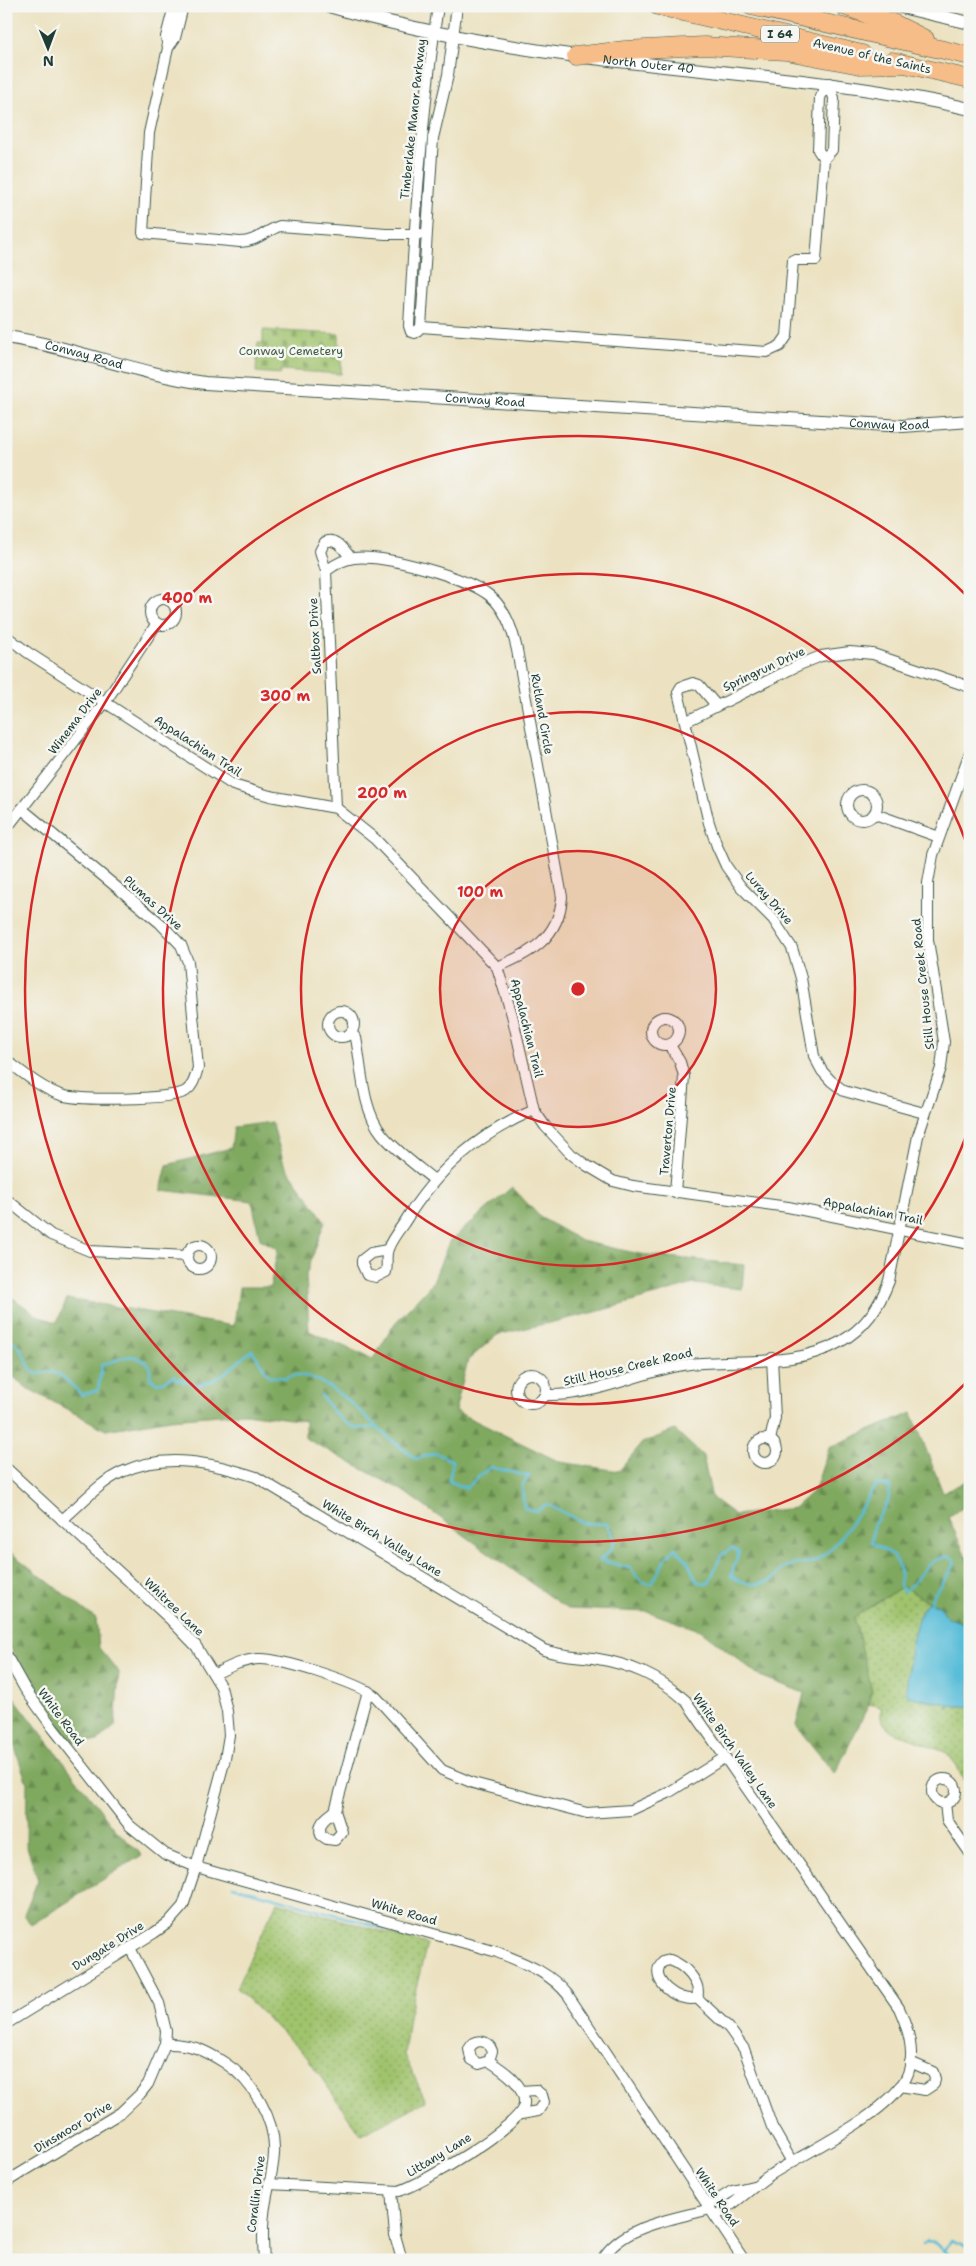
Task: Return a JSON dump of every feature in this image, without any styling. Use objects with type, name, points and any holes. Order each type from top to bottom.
[{"type":"highway","name":"Avenue of the Saints","points":[[658,6],[902,64],[970,78]]},
{"type":"highway","name":"Avenue of the Saints","points":[[751,6],[961,54]]},
{"type":"highway","points":[[844,6],[895,24],[961,54]]},
{"type":"highway","points":[[576,56],[624,50],[704,46],[786,51],[860,64],[902,64]]},
{"type":"street","points":[[168,48],[166,37],[174,6]]},
{"type":"street","points":[[183,6],[175,38],[168,48],[148,133],[143,234],[240,242],[255,240],[270,229],[280,226],[426,234]]},
{"type":"street","name":"North Outer 40","points":[[329,6],[434,32],[576,56],[829,83],[872,89],[970,109]]},
{"type":"street","name":"Timberlake Manor Parkway","points":[[438,6],[414,234],[410,330],[415,333],[421,327],[433,138],[448,75],[457,6]]},
{"type":"street","points":[[897,6],[970,23]]},
{"type":"street","points":[[421,327],[767,352],[780,346],[787,336],[793,260],[816,260],[824,159],[818,150],[820,97],[829,83]]},
{"type":"street","name":"Conway Road","points":[[6,337],[66,350],[138,371],[205,383],[903,426],[970,421]]},
{"type":"street","name":"Saltbox Drive","points":[[336,808],[326,571],[320,551],[325,542],[330,540],[337,542],[346,560]]},
{"type":"street","name":"Rutland Circle","points":[[346,560],[364,557],[418,568],[472,586],[490,596],[501,609],[514,637],[562,897],[561,910],[555,925],[546,937],[526,955],[497,966]]},
{"type":"street","points":[[326,571],[346,560]]},
{"type":"street","name":"Winema Drive","points":[[6,829],[106,701],[157,623]]},
{"type":"street","name":"Appalachian Trail","points":[[6,636],[27,652],[106,701],[233,785],[270,796],[336,808],[375,838],[497,966],[512,1015],[534,1110],[570,1154],[599,1174],[620,1183],[675,1193],[788,1207],[970,1244]]},
{"type":"street","name":"Springrun Drive","points":[[687,721],[799,665],[821,656],[850,652],[873,654],[970,687]]},
{"type":"street","name":"Luray Drive","points":[[716,705],[699,685],[693,683],[681,687],[679,700],[687,721],[709,823],[717,846],[726,866],[741,887],[773,919],[792,948],[801,978],[814,1056],[822,1071],[844,1091],[924,1113]]},
{"type":"street","name":"Still House Creek Road","points":[[545,1395],[589,1391],[647,1373],[689,1364],[799,1356],[818,1352],[840,1342],[871,1317],[881,1301],[889,1281],[924,1113],[941,1068],[944,1042],[928,940],[928,883],[939,837],[970,752]]},
{"type":"street","name":"Plumas Drive","points":[[7,1061],[60,1095],[76,1098],[164,1098],[184,1092],[192,1085],[198,1068],[192,990],[188,962],[181,945],[160,923],[22,809]]},
{"type":"street","points":[[875,814],[939,837]]},
{"type":"street","points":[[351,1033],[356,1038],[365,1093],[376,1125],[382,1135],[434,1180]]},
{"type":"street","name":"Traverton Drive","points":[[670,1045],[680,1062],[684,1076],[675,1193]]},
{"type":"street","points":[[387,1250],[418,1200],[434,1180],[482,1137],[501,1125],[534,1110]]},
{"type":"street","points":[[6,1199],[52,1235],[90,1251],[186,1256]]},
{"type":"street","points":[[770,1440],[775,1418],[772,1358]]},
{"type":"street","name":"White Birch Valley Lane","points":[[62,1520],[110,1480],[138,1467],[174,1461],[195,1460],[256,1477],[544,1650],[558,1655],[613,1662],[646,1672],[660,1679],[686,1701],[899,2008],[907,2025],[910,2062],[906,2077],[900,2086],[863,2118],[754,2186],[738,2202],[638,2230],[608,2249],[602,2260]]},
{"type":"street","name":"Whitree Lane","points":[[6,1468],[170,1619],[196,1646],[215,1674],[221,1687],[227,1711],[229,1735],[225,1759],[196,1867]]},
{"type":"street","name":"White Road","points":[[6,1655],[25,1690],[129,1825],[165,1854],[196,1867],[497,1952],[550,1976],[568,1995],[744,2260]]},
{"type":"street","points":[[215,1674],[239,1662],[257,1659],[275,1660],[368,1691],[390,1710],[442,1770],[473,1783],[587,1813],[631,1810],[668,1793],[724,1758]]},
{"type":"street","points":[[336,1811],[368,1691]]},
{"type":"street","points":[[945,1803],[947,1820],[970,1853]]},
{"type":"street","name":"Dungate Drive","points":[[6,2024],[168,1923],[183,1906],[196,1867]]},
{"type":"street","name":"Dinsmoor Drive","points":[[6,2182],[120,2114],[148,2084],[165,2044],[165,2026],[159,2003],[130,1948]]},
{"type":"street","points":[[697,1998],[729,2028],[744,2049],[772,2127],[792,2162]]},
{"type":"street","name":"Corallin Drive","points":[[165,2044],[183,2043],[200,2049],[234,2069],[248,2084],[267,2117],[273,2136],[274,2153],[264,2214],[264,2260]]},
{"type":"street","points":[[489,2061],[506,2073],[521,2091],[524,2103],[521,2114]]},
{"type":"street","points":[[900,2086],[925,2090],[934,2084],[933,2072],[910,2062]]},
{"type":"street","name":"Littany Lane","points":[[269,2184],[391,2191],[411,2187],[443,2170],[510,2125],[521,2114],[538,2111],[544,2102],[542,2095],[536,2090],[521,2091]]},
{"type":"street","points":[[391,2191],[394,2235],[402,2260]]},
{"type":"green space","name":"Conway Cemetery","points":[[263,330],[339,334],[339,348],[342,349],[341,374],[281,370],[281,374],[256,372],[258,343],[263,343]]},
{"type":"green space","points":[[272,1122],[284,1164],[325,1221],[306,1275],[309,1331],[373,1359],[395,1323],[432,1284],[449,1242],[512,1187],[540,1217],[581,1241],[640,1254],[744,1265],[742,1289],[694,1284],[596,1312],[497,1335],[468,1360],[455,1411],[560,1462],[619,1471],[642,1443],[675,1430],[703,1456],[712,1498],[735,1515],[794,1508],[815,1489],[829,1447],[912,1413],[943,1493],[970,1479],[970,1503],[948,1517],[970,1565],[970,1625],[948,1618],[939,1605],[928,1602],[903,1586],[854,1617],[872,1692],[869,1704],[835,1774],[796,1726],[804,1693],[760,1676],[702,1631],[649,1612],[567,1609],[403,1491],[305,1438],[305,1421],[245,1413],[171,1419],[106,1430],[27,1388],[6,1371],[6,1293],[39,1317],[57,1322],[67,1299],[234,1326],[239,1287],[270,1287],[278,1249],[260,1239],[252,1201],[161,1190],[167,1165],[231,1148],[234,1127]]},
{"type":"green space","points":[[6,1549],[96,1619],[99,1648],[119,1672],[115,1726],[98,1741],[70,1742],[33,1688],[6,1640]]},
{"type":"green space","points":[[903,1586],[928,1602],[921,1610],[915,1698],[948,1704],[948,1708],[950,1705],[970,1707],[970,1775],[963,1780],[957,1766],[947,1753],[889,1730],[881,1719],[881,1707],[869,1704],[872,1692],[854,1617]]},
{"type":"green space","points":[[6,1687],[115,1829],[142,1855],[31,1925],[24,1914],[38,1880],[26,1844],[27,1783],[6,1722]]},
{"type":"green space","points":[[277,1902],[427,1944],[409,2016],[404,2055],[426,2101],[361,2135],[307,2057],[236,1988]]},
{"type":"water","points":[[928,1602],[939,1605],[948,1618],[970,1625],[970,1707],[950,1705],[948,1709],[948,1704],[908,1696],[906,1690],[914,1632],[922,1611]]},
{"type":"waterway","points":[[6,1337],[19,1346],[32,1371],[37,1374],[44,1372],[56,1373],[67,1380],[82,1395],[98,1390],[102,1365],[121,1358],[133,1357],[144,1361],[150,1366],[150,1378],[159,1383],[175,1375],[176,1380],[181,1379],[183,1382],[186,1380],[194,1384],[203,1384],[220,1376],[252,1350],[269,1376],[285,1378],[296,1375],[309,1377],[323,1383],[351,1403],[416,1459],[436,1453],[453,1461],[449,1481],[466,1488],[490,1467],[529,1476],[522,1486],[524,1508],[537,1511],[547,1504],[583,1523],[607,1524],[614,1539],[612,1548],[600,1560],[630,1568],[642,1582],[652,1584],[665,1559],[675,1548],[687,1560],[697,1582],[709,1583],[721,1555],[732,1548],[739,1552],[731,1576],[752,1584],[769,1581],[785,1567],[815,1561],[824,1555],[841,1537],[877,1484],[890,1487],[888,1502],[873,1526],[872,1543],[890,1554],[899,1565],[903,1591],[909,1588],[931,1563],[949,1556],[954,1559],[954,1566],[932,1597],[931,1603]]},
{"type":"waterway","points":[[321,1395],[332,1410],[351,1426],[357,1428],[377,1427]]},
{"type":"waterway","points":[[233,1886],[394,1931]]},
{"type":"waterway","points":[[946,2249],[951,2240],[970,2248]]},
{"type":"waterway","points":[[923,2244],[928,2241],[936,2242],[950,2256],[958,2259]]},
{"type":"waterway","points":[[958,2259],[970,2254]]}]
